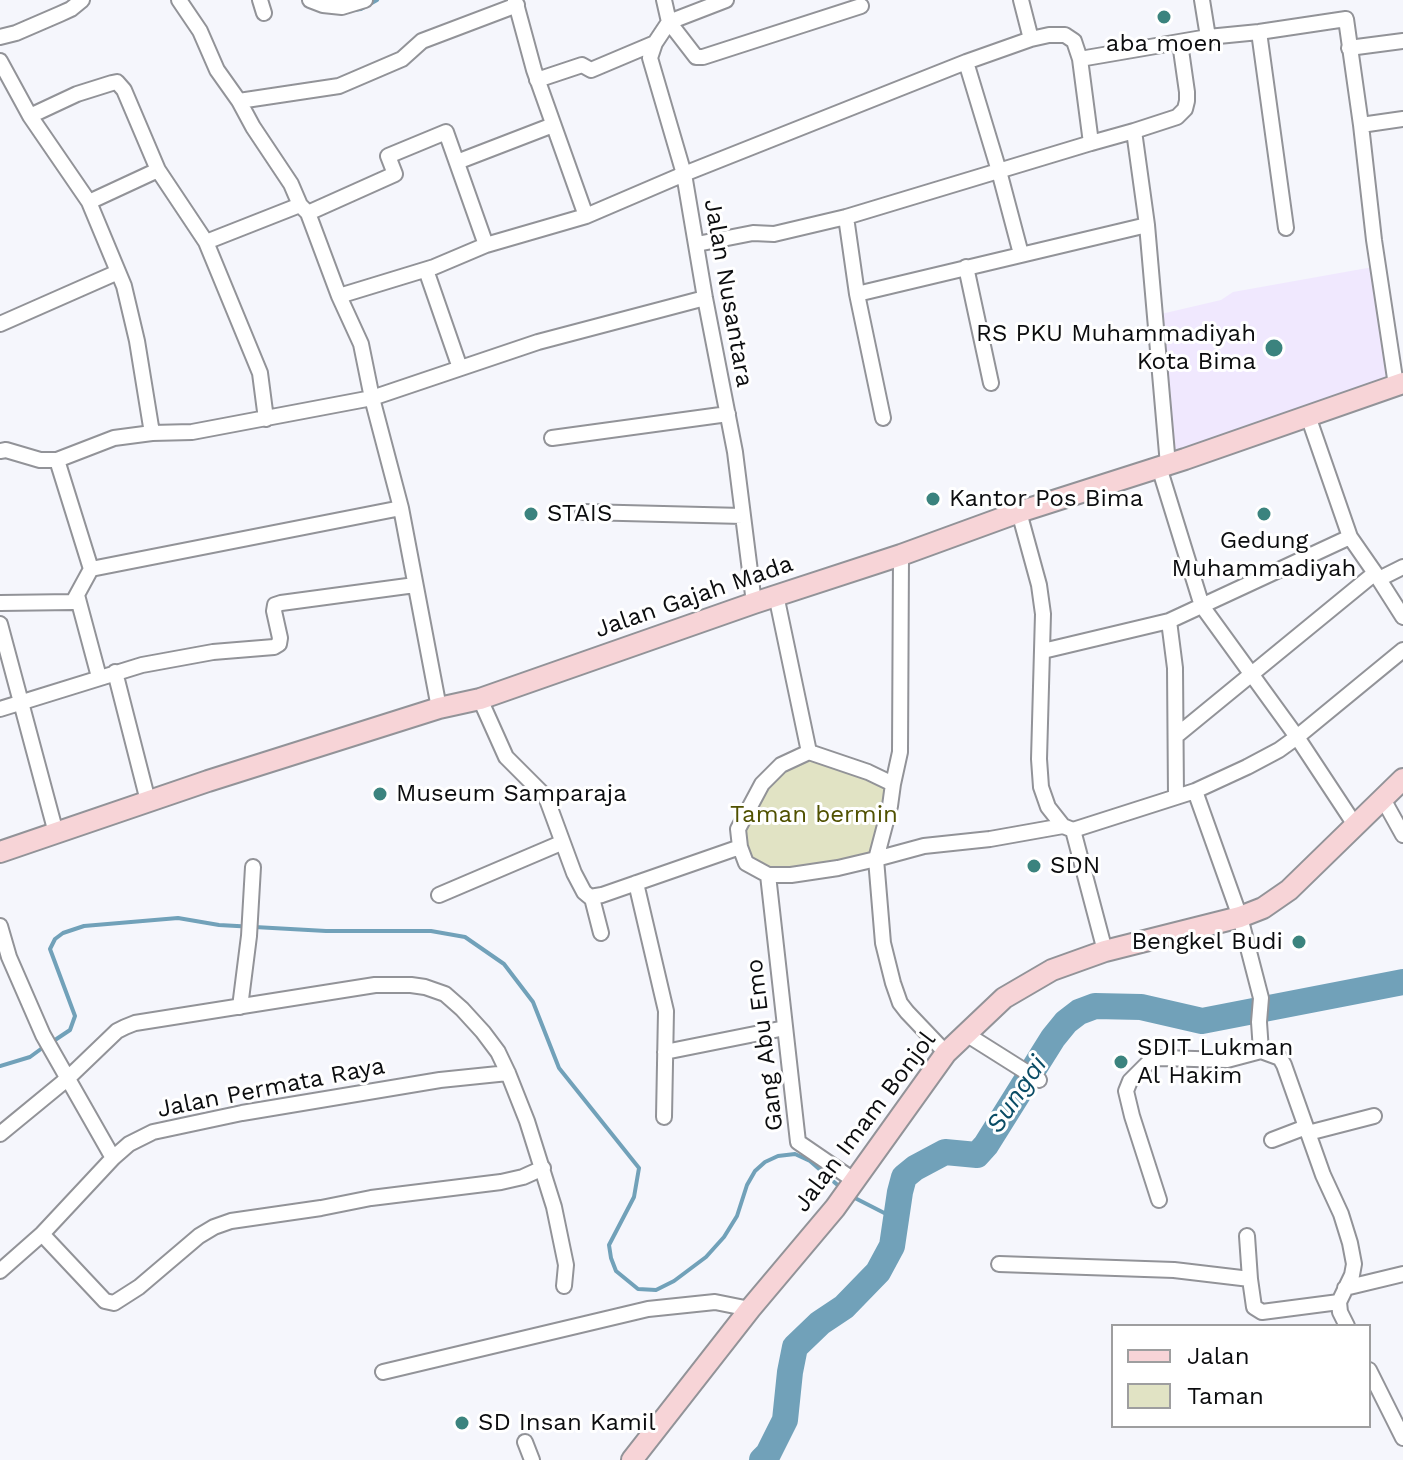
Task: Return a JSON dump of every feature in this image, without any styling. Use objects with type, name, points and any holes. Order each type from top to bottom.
[{"type":"main road","name":"Jalan Gajah Mada","points":[[0,852],[439,708],[480,699],[776,595],[1399,384]]},
{"type":"main road","name":"Jalan Imam Bonjol","points":[[632,1460],[848,1190],[946,1053],[1013,992],[1052,970],[1105,951],[1240,917],[1263,908],[1289,890],[1402,784]]},
{"type":"street","points":[[0,37],[60,14],[82,0]]},
{"type":"street","points":[[179,0],[200,31],[217,70],[291,184],[361,344],[401,508],[439,708]]},
{"type":"street","points":[[310,0],[342,7],[365,0]]},
{"type":"street","points":[[664,0],[669,22],[696,57],[861,6]]},
{"type":"street","points":[[537,80],[582,65],[591,70],[655,43],[669,22],[726,0]]},
{"type":"street","points":[[1021,0],[1031,39]]},
{"type":"street","points":[[1202,0],[1208,37]]},
{"type":"street","points":[[239,101],[339,86],[402,59],[422,41],[516,2],[537,80],[586,216]]},
{"type":"street","points":[[1080,59],[1208,37],[1346,19],[1374,240],[1399,384]]},
{"type":"street","points":[[1259,32],[1286,228]]},
{"type":"street","points":[[339,296],[426,270],[486,245],[586,216],[966,62],[1049,35],[1069,36],[1074,41],[1080,59],[1091,143]]},
{"type":"street","points":[[1349,48],[1403,41]]},
{"type":"street","name":"Jalan Nusantara","points":[[655,43],[650,58],[684,174],[728,414],[754,603]]},
{"type":"street","points":[[697,244],[753,233],[774,234],[846,217],[1177,117],[1185,109],[1187,101],[1180,43]]},
{"type":"street","points":[[0,61],[30,116],[89,202],[124,286],[152,433]]},
{"type":"street","points":[[966,62],[1021,254]]},
{"type":"street","points":[[30,116],[77,94],[117,82],[124,90],[158,170],[206,242],[260,373],[266,419]]},
{"type":"street","points":[[1361,125],[1403,119]]},
{"type":"street","points":[[457,162],[553,125]]},
{"type":"street","points":[[1134,131],[1147,225],[1164,466],[1202,606],[1297,737],[1355,825]]},
{"type":"street","points":[[206,242],[395,174],[388,156],[446,132],[486,245]]},
{"type":"street","points":[[89,202],[158,170]]},
{"type":"street","points":[[846,217],[857,294],[883,418]]},
{"type":"street","points":[[857,294],[1147,225]]},
{"type":"street","points":[[966,267],[991,383]]},
{"type":"street","points":[[426,270],[460,368]]},
{"type":"street","points":[[0,324],[118,272]]},
{"type":"street","points":[[0,451],[40,460],[57,460],[114,438],[192,432],[372,398],[538,342],[705,298]]},
{"type":"street","points":[[552,438],[728,414]]},
{"type":"street","points":[[1308,416],[1350,537],[1403,617]]},
{"type":"street","points":[[0,603],[73,602],[91,569],[57,460]]},
{"type":"street","points":[[91,569],[401,508]]},
{"type":"street","points":[[583,512],[743,516]]},
{"type":"street","points":[[1019,512],[1042,598],[1041,787],[1048,807],[1068,828],[1105,951]]},
{"type":"street","points":[[1043,651],[1169,621],[1350,537]]},
{"type":"street","points":[[901,555],[900,752],[876,859],[883,943],[900,1003],[946,1053]]},
{"type":"street","points":[[1176,736],[1377,576],[1403,567]]},
{"type":"street","points":[[0,709],[142,665],[213,652],[274,647],[279,644],[280,638],[274,611],[275,605],[281,603],[415,585]]},
{"type":"street","points":[[77,595],[99,677]]},
{"type":"street","points":[[776,595],[809,752]]},
{"type":"street","points":[[1169,621],[1175,668],[1176,797]]},
{"type":"street","points":[[0,624],[56,833]]},
{"type":"street","points":[[893,784],[809,752],[781,765],[762,784],[738,829],[746,863],[768,875],[802,874],[924,846],[1068,828],[1195,791],[1279,750],[1403,650]]},
{"type":"street","points":[[115,672],[148,801]]},
{"type":"street","points":[[480,699],[506,757],[546,797],[561,843],[584,892],[592,898],[601,933]]},
{"type":"street","points":[[1195,791],[1240,917],[1261,998],[1261,1051]]},
{"type":"street","points":[[1383,799],[1403,835]]},
{"type":"street","points":[[439,895],[561,843]]},
{"type":"street","points":[[592,898],[740,847]]},
{"type":"street","points":[[240,1007],[253,893],[253,867]]},
{"type":"street","name":"Gang Abu Emo","points":[[768,875],[798,1142],[848,1190]]},
{"type":"street","points":[[636,883],[666,1011],[664,1117]]},
{"type":"street","points":[[1,932],[43,1035],[113,1158]]},
{"type":"street","points":[[0,1134],[67,1079],[117,1031],[135,1023],[375,985],[425,987],[445,994],[462,1009],[498,1052],[508,1073],[543,1168],[566,1265],[564,1286]]},
{"type":"street","points":[[665,1052],[785,1028]]},
{"type":"street","points":[[966,1034],[1039,1080]]},
{"type":"street","points":[[1159,1200],[1132,1116],[1126,1091],[1130,1081],[1152,1059],[1227,1060],[1261,1051],[1280,1058],[1350,1243],[1354,1264],[1342,1295],[1340,1312],[1346,1324]]},
{"type":"street","name":"Jalan Permata Raya","points":[[0,1271],[42,1234],[113,1158],[140,1137],[242,1113],[440,1080],[508,1073]]},
{"type":"street","points":[[1272,1140],[1374,1116]]},
{"type":"street","points":[[42,1234],[105,1301],[114,1303],[139,1287],[199,1236],[231,1221],[371,1198],[501,1182],[543,1168]]},
{"type":"street","points":[[1247,1236],[1254,1307],[1262,1312],[1342,1295],[1403,1274]]},
{"type":"street","points":[[999,1264],[1174,1270],[1250,1279]]},
{"type":"street","points":[[383,1372],[648,1309],[715,1302],[750,1309]]},
{"type":"street","points":[[1371,1374],[1403,1438]]},
{"type":"street","points":[[525,1442],[532,1460]]},
{"type":"shaded area","name":"RS PKU Muhammadiyah Kota Bima","points":[[1373,267],[1390,381],[1172,457],[1161,314],[1221,300],[1233,292]]},
{"type":"green space","name":"Taman bermin","points":[[805,760],[819,761],[887,786],[869,856],[818,868],[761,868],[750,859],[744,828],[762,791],[789,766]]},
{"type":"waterway","points":[[354,10],[377,0]]},
{"type":"waterway","points":[[52,1042],[70,1030],[75,1016],[50,949],[55,939],[63,933],[84,926],[178,918],[219,925],[326,931],[431,931],[465,937],[504,964],[533,1002],[559,1068],[639,1168],[634,1197],[609,1245],[616,1271],[638,1289],[656,1290],[674,1281],[706,1257],[724,1237],[737,1216],[747,1185],[765,1162],[778,1156],[795,1154],[810,1161],[841,1188]]},
{"type":"waterway","name":"Sungai","points":[[762,1460],[785,1420],[795,1347],[820,1323],[844,1307],[878,1272],[892,1246],[904,1177],[945,1152],[977,1155],[1053,1038],[1079,1012],[1095,1006],[1141,1007],[1202,1021],[1403,982]]},
{"type":"waterway","points":[[0,1066],[30,1057],[45,1046]]},
{"type":"waterway","points":[[851,1196],[896,1219]]},
{"type":"place","name":"aba moen","points":[[1164,17]]},
{"type":"place","name":"RS PKU Muhammadiyah Kota Bima","points":[[1274,348]]},
{"type":"place","name":"Kantor Pos Bima","points":[[933,499]]},
{"type":"place","name":"STAIS","points":[[531,514]]},
{"type":"place","name":"Gedung Muhammadiyah","points":[[1264,514]]},
{"type":"place","name":"Museum Samparaja","points":[[380,794]]},
{"type":"place","name":"SDN","points":[[1034,866]]},
{"type":"place","name":"Bengkel Budi","points":[[1299,942]]},
{"type":"place","name":"SDIT Lukman Al Hakim","points":[[1121,1062]]},
{"type":"place","name":"SD Insan Kamil","points":[[462,1423]]}]
